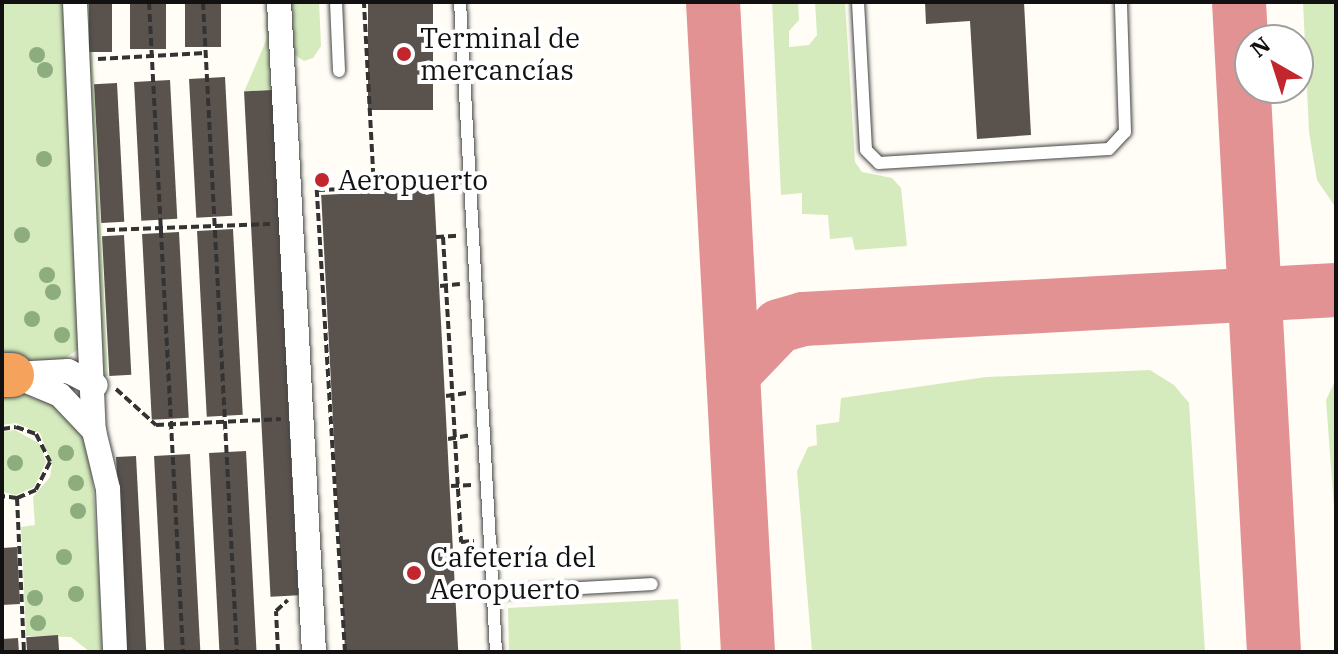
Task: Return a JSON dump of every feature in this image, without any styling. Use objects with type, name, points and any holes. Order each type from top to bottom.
[{"type":"street","points":[[75,2],[104,385],[94,431],[108,489],[115,652]]},
{"type":"street","points":[[279,2],[314,652]]},
{"type":"street","points":[[7,375],[58,370],[104,385]]},
{"type":"street","points":[[7,375],[60,395],[94,431]]},
{"type":"lane","points":[[336,2],[339,71]]},
{"type":"lane","points":[[460,2],[496,652]]},
{"type":"lane","points":[[858,2],[866,150],[879,163],[1109,149],[1125,132],[1121,2]]},
{"type":"lane","points":[[493,593],[652,584]]},
{"type":"path","points":[[149,2],[183,652]]},
{"type":"path","points":[[203,2],[237,652]]},
{"type":"path","points":[[345,652],[317,190],[374,188],[364,2]]},
{"type":"path","points":[[95,52],[96,72]]},
{"type":"path","points":[[96,59],[205,53]]},
{"type":"path","points":[[105,236],[104,227],[319,222]]},
{"type":"path","points":[[443,237],[461,542],[490,540]]},
{"type":"path","points":[[104,385],[156,425],[301,417],[331,412]]},
{"type":"path","points":[[2,429],[26,429],[48,451],[44,482],[17,498],[2,496]]},
{"type":"path","points":[[17,498],[24,652]]},
{"type":"green space","points":[[2,2],[64,2],[83,346],[64,359],[2,362]]},
{"type":"green space","points":[[81,2],[89,2],[94,84],[108,376],[102,377]]},
{"type":"green space","points":[[266,2],[272,90],[244,92],[266,41]]},
{"type":"green space","points":[[289,2],[319,2],[321,46],[313,58],[304,61],[292,53]]},
{"type":"green space","points":[[772,2],[798,2],[799,20],[789,31],[789,47],[809,45],[817,35],[815,2],[845,2],[855,162],[862,172],[892,178],[901,188],[907,246],[855,250],[852,237],[830,239],[828,215],[802,214],[802,193],[781,195]]},
{"type":"green space","points":[[1303,2],[1336,2],[1336,208],[1317,180],[1308,104],[1314,104],[1314,24],[1304,24]]},
{"type":"green space","points":[[1150,370],[1174,385],[1189,403],[1205,652],[812,652],[797,471],[808,447],[817,445],[816,425],[839,422],[841,398],[986,377]]},
{"type":"green space","points":[[1336,379],[1336,535],[1326,400]]},
{"type":"green space","points":[[2,389],[18,389],[58,407],[82,435],[91,455],[104,652],[90,652],[71,637],[26,636],[21,527],[35,525],[33,497],[50,477],[52,465],[40,433],[16,423],[2,425]]},
{"type":"green space","points":[[15,430],[40,444],[46,462],[34,487],[16,495],[2,492],[2,432]]},
{"type":"green space","points":[[678,599],[681,652],[509,652],[508,608]]},
{"type":"building","points":[[89,2],[112,2],[112,52],[89,52]]},
{"type":"building","points":[[130,2],[166,2],[166,49],[130,49]]},
{"type":"building","points":[[185,2],[221,2],[221,47],[185,47]]},
{"type":"building","name":"Terminal de mercancías","points":[[368,2],[433,2],[433,110],[368,110]]},
{"type":"building","points":[[925,2],[1024,2],[1031,135],[977,139],[970,21],[926,24]]},
{"type":"building","points":[[225,77],[232,216],[196,218],[189,79]]},
{"type":"building","points":[[170,80],[177,219],[141,221],[134,82]]},
{"type":"building","points":[[117,83],[124,222],[101,223],[94,84]]},
{"type":"building","points":[[272,90],[298,595],[271,597],[244,91]]},
{"type":"building","points":[[434,189],[458,652],[345,652],[321,195]]},
{"type":"building","points":[[233,229],[243,415],[207,417],[197,231]]},
{"type":"building","points":[[179,232],[189,418],[152,420],[142,234]]},
{"type":"building","points":[[124,235],[131,375],[109,376],[102,236]]},
{"type":"building","points":[[246,451],[257,652],[219,652],[209,453]]},
{"type":"building","points":[[190,454],[200,652],[164,652],[154,456]]},
{"type":"building","points":[[136,456],[146,652],[126,652],[116,457]]},
{"type":"building","points":[[17,547],[20,604],[2,605],[2,548]]},
{"type":"building","points":[[58,635],[59,651],[27,652],[26,637]]},
{"type":"building","points":[[18,638],[19,652],[3,652],[2,639]]},
{"type":"taxiway","points":[[713,2],[748,652]]},
{"type":"taxiway","points":[[1239,2],[1274,652]]},
{"type":"taxiway","points":[[733,374],[779,326],[803,319],[1336,290]]},
{"type":"place","name":"Terminal de mercancías","points":[[404,54]]},
{"type":"place","name":"Aeropuerto","points":[[322,180]]},
{"type":"place","name":"Cafetería del Aeropuerto","points":[[414,573]]}]
